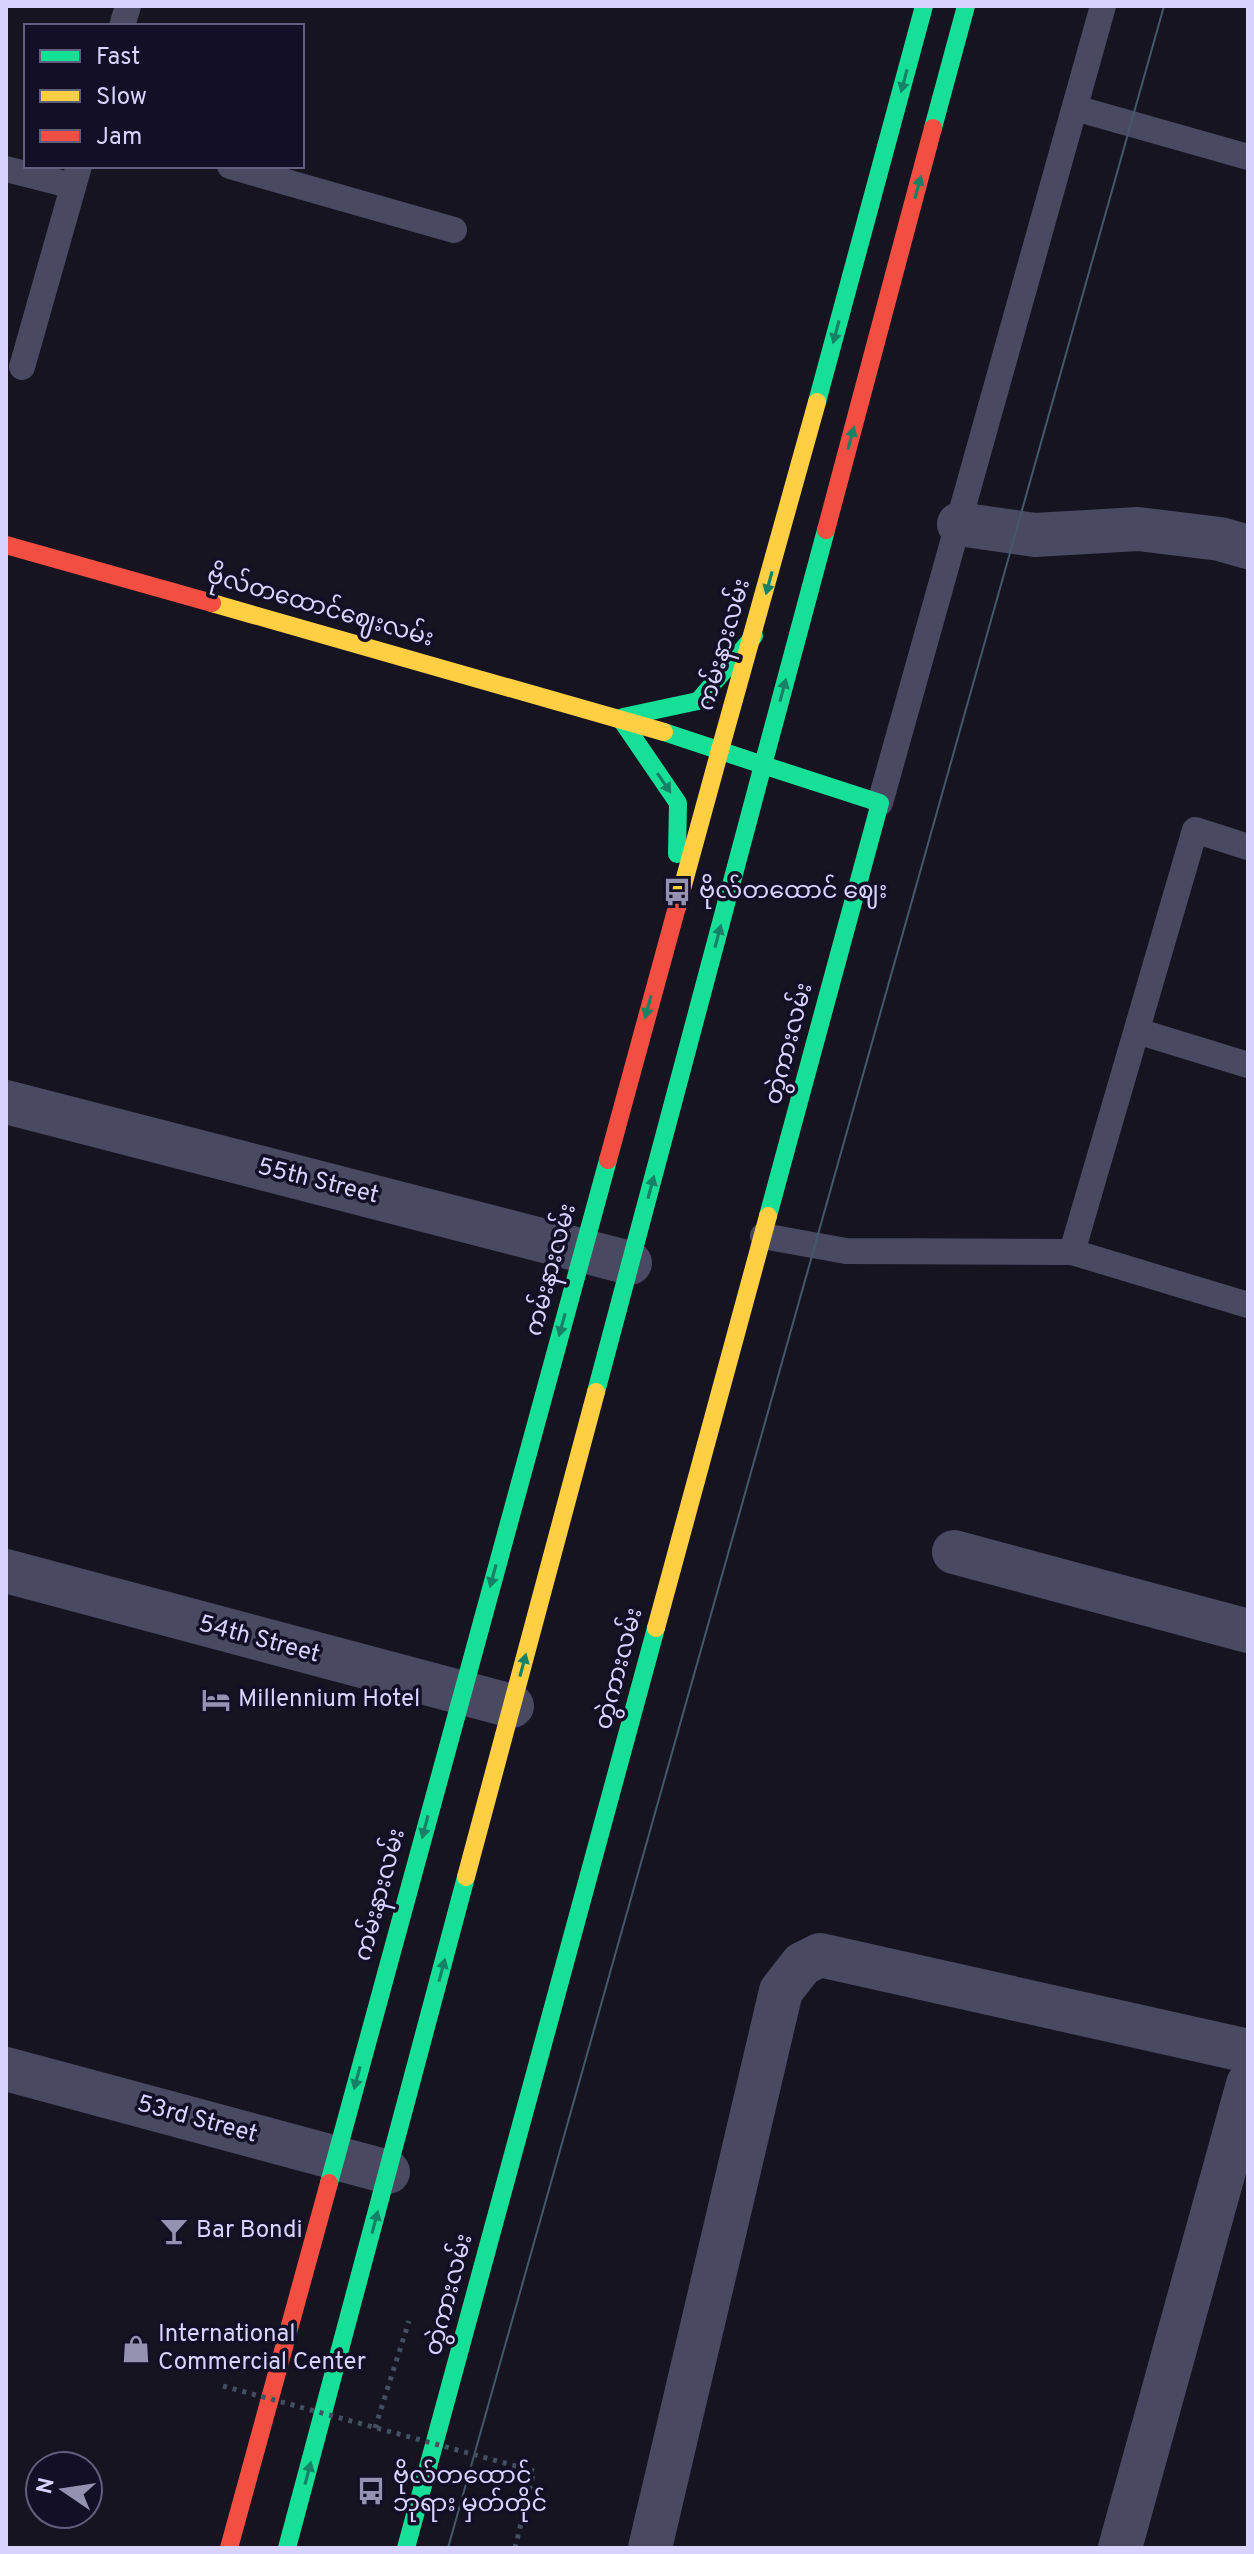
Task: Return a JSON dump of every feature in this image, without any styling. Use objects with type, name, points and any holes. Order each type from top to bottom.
[{"type":"main road","name":"ကမ်းနားလမ်း","points":[[229,2548],[675,905],[754,636],[924,6]]},
{"type":"main road","points":[[287,2548],[966,6]]},
{"type":"main road","name":"ဗိုလ်တထောင်ဈေးလမ်း","points":[[6,545],[620,718],[720,750]]},
{"type":"main road","points":[[675,905],[678,803],[620,718],[698,701],[754,636]]},
{"type":"main road","points":[[720,750],[880,803]]},
{"type":"main road","name":"တွဲကားလမ်း","points":[[406,2548],[880,803]]},
{"type":"main road","points":[[213,2537],[242,2505]]},
{"type":"street","points":[[959,524],[1035,535],[1138,529],[1220,539],[1248,547]]},
{"type":"street","name":"55th Street","points":[[6,1102],[630,1263]]},
{"type":"street","points":[[954,1552],[1248,1631]]},
{"type":"street","name":"54th Street","points":[[6,1571],[512,1706]]},
{"type":"street","points":[[650,2548],[781,1991],[802,1964],[820,1955],[1248,2051]]},
{"type":"street","name":"53rd Street","points":[[6,2069],[388,2172]]},
{"type":"street","points":[[1120,2548],[1248,2084]]},
{"type":"lane","points":[[880,803],[1103,6]]},
{"type":"lane","points":[[1075,108],[1248,157]]},
{"type":"lane","points":[[237,168],[454,230]]},
{"type":"lane","points":[[6,169],[76,176],[22,367]]},
{"type":"lane","points":[[1072,1252],[1195,830],[1248,847]]},
{"type":"lane","points":[[1137,1031],[1248,1065]]},
{"type":"lane","points":[[763,1236],[846,1251],[1072,1252],[1248,1305]]},
{"type":"path","points":[[375,2428],[409,2321]]},
{"type":"path","points":[[223,2386],[534,2471],[515,2548]]},
{"type":"tram line","points":[[448,2548],[1164,6]]},
{"type":"traffic: fast","points":[[817,402],[924,6]]},
{"type":"traffic: fast","points":[[933,128],[966,6]]},
{"type":"traffic: fast","points":[[768,1216],[880,803],[763,765],[826,530]]},
{"type":"traffic: fast","points":[[623,717],[698,701],[754,636]]},
{"type":"traffic: fast","points":[[620,718],[678,803],[677,854]]},
{"type":"traffic: fast","points":[[596,1392],[763,765],[664,732]]},
{"type":"traffic: fast","points":[[329,2183],[608,1160]]},
{"type":"traffic: fast","points":[[406,2548],[656,1628]]},
{"type":"traffic: fast","points":[[287,2548],[466,1877]]},
{"type":"traffic: slow","points":[[720,750],[817,402]]},
{"type":"traffic: slow","points":[[212,603],[664,732]]},
{"type":"traffic: slow","points":[[677,907],[720,750]]},
{"type":"traffic: slow","points":[[656,1628],[768,1216]]},
{"type":"traffic: slow","points":[[466,1877],[596,1392]]},
{"type":"traffic: jam","points":[[826,530],[933,128]]},
{"type":"traffic: jam","points":[[6,545],[212,603]]},
{"type":"traffic: jam","points":[[608,1160],[677,907]]},
{"type":"traffic: jam","points":[[229,2548],[329,2183]]},
{"type":"place","name":"ဗိုလ်တထောင် ဈေး","points":[[677,892]]},
{"type":"place","name":"Millennium Hotel","points":[[216,1700]]},
{"type":"place","name":"Bar Bondi","points":[[174,2231]]},
{"type":"place","name":"International Commercial Center","points":[[136,2349]]},
{"type":"place","name":"ဗိုလ်တထောင် ဘုရား မှတ်တိုင်","points":[[371,2491]]}]
